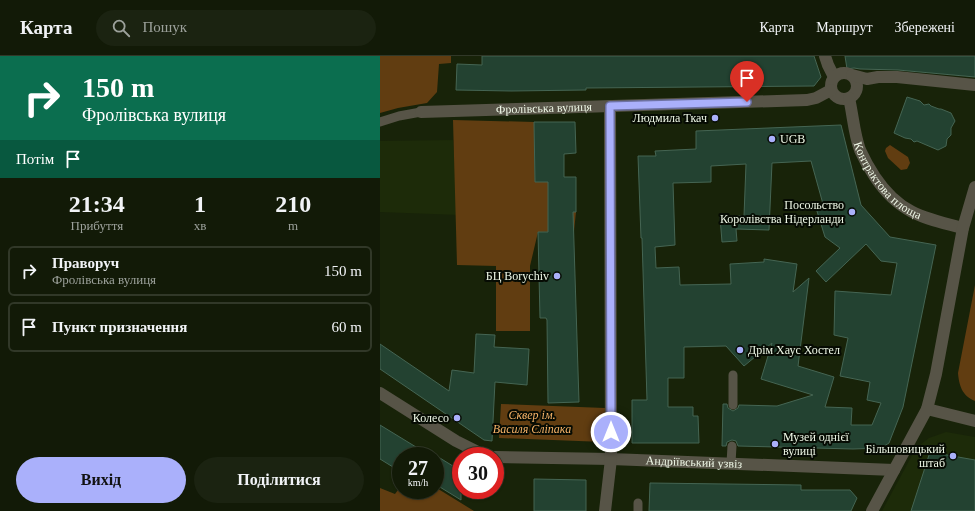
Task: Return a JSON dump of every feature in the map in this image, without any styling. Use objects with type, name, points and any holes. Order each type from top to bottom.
[{"type":"street","points":[[825,56],[834,77]]},
{"type":"street","points":[[867,79],[853,94],[840,99],[832,90],[832,82],[834,77],[842,73],[867,79],[878,77],[897,77],[975,85]]},
{"type":"street","points":[[852,75],[856,80],[853,94]]},
{"type":"street","name":"Фролівська вулиця","points":[[421,112],[807,100],[816,98],[832,90]]},
{"type":"street","name":"Контрактова площа","points":[[853,94],[860,149],[868,166],[880,184],[895,201],[909,210],[922,216],[963,228]]},
{"type":"street","points":[[605,511],[610,458],[610,106]]},
{"type":"street","points":[[872,511],[927,409],[936,374],[963,228],[975,187]]},
{"type":"street","points":[[380,393],[468,447]]},
{"type":"street","points":[[927,409],[975,421]]},
{"type":"street","name":"Андріївський узвіз","points":[[504,457],[610,458],[894,470]]},
{"type":"lane","points":[[380,122],[399,116],[421,112]]},
{"type":"lane","points":[[733,375],[733,405]]},
{"type":"lane","points":[[731,463],[732,446]]},
{"type":"shaded area","points":[[453,140],[459,215],[380,212],[380,141]]},
{"type":"shaded area","points":[[946,432],[975,437],[975,511],[882,511],[916,448],[929,438]]},
{"type":"green space","points":[[380,56],[451,56],[451,63],[439,64],[437,92],[427,103],[380,113]]},
{"type":"green space","points":[[453,120],[534,122],[535,182],[548,182],[548,212],[576,212],[574,231],[538,232],[530,266],[530,331],[496,331],[496,266],[457,265]]},
{"type":"green space","points":[[890,145],[908,157],[910,163],[907,169],[901,170],[888,158],[885,151]]},
{"type":"green space","points":[[975,285],[975,401],[967,396],[962,390],[958,373]]},
{"type":"green space","name":"Сквер ім. Василя Сліпака","points":[[501,404],[605,408],[604,442],[499,438]]},
{"type":"green space","points":[[380,488],[392,493],[392,499],[444,499],[444,493],[452,499],[474,511],[380,511]]},
{"type":"building","points":[[482,56],[814,56],[821,77],[814,86],[586,88],[586,90],[511,91],[456,90],[457,64],[482,65]]},
{"type":"building","points":[[845,56],[975,56],[975,77],[898,70],[847,69]]},
{"type":"building","points":[[907,97],[920,101],[924,105],[929,104],[951,113],[955,121],[951,128],[951,135],[947,139],[946,146],[938,150],[894,133]]},
{"type":"building","points":[[534,122],[575,122],[576,153],[564,154],[564,177],[576,177],[576,212],[573,212],[579,402],[548,403],[547,320],[546,318],[540,318],[538,232],[548,232],[548,182],[535,182]]},
{"type":"building","points":[[841,125],[861,205],[890,237],[936,245],[903,407],[889,443],[881,448],[853,449],[738,446],[736,441],[732,440],[727,442],[726,446],[722,446],[723,404],[727,404],[728,408],[733,411],[738,408],[739,405],[777,406],[813,395],[761,379],[772,343],[744,366],[726,346],[684,347],[684,378],[668,378],[668,407],[693,407],[693,416],[698,416],[699,443],[632,443],[632,400],[647,400],[638,156],[656,156],[655,151],[696,149],[696,131]],"holes":[[[811,161],[823,204],[816,208],[825,237],[840,248],[816,271],[826,282],[866,244],[881,261],[897,263],[891,295],[835,291],[834,335],[848,338],[840,376],[870,382],[867,400],[881,403],[872,425],[851,425],[852,408],[825,407],[834,377],[798,366],[809,278],[793,292],[797,264],[764,259],[764,262],[730,264],[731,284],[680,285],[679,267],[656,268],[655,247],[675,245],[673,183],[711,182],[711,166],[746,164],[744,216],[720,217],[722,242],[737,241],[736,229],[769,230],[772,163]]]},
{"type":"building","points":[[476,334],[495,335],[494,347],[529,349],[527,385],[495,382],[492,441],[484,440],[380,369],[380,344],[449,391],[452,370],[474,373]]},
{"type":"building","points":[[380,425],[416,447],[392,447],[392,466],[380,459]]},
{"type":"building","points":[[930,452],[975,460],[975,511],[911,511]]},
{"type":"building","points":[[444,461],[452,465],[452,494],[444,490]]},
{"type":"building","points":[[534,479],[586,480],[586,511],[534,511]]},
{"type":"building","points":[[650,483],[801,485],[801,490],[850,490],[857,498],[851,511],[649,511]]},
{"type":"place","name":"Людмила Ткач","points":[[715,118]]},
{"type":"place","name":"UGB","points":[[772,139]]},
{"type":"place","name":"Посольство Королівства Нідерланди","points":[[852,212]]},
{"type":"place","name":"БЦ Borychiv","points":[[557,276]]},
{"type":"place","name":"Дрім Хаус Хостел","points":[[740,350]]},
{"type":"place","name":"Колесо","points":[[457,418]]},
{"type":"place","name":"Музей однієї вулиці","points":[[775,444]]},
{"type":"place","name":"Більшовицький штаб","points":[[953,456]]},
{"type":"route","points":[[611,432],[610,106],[747,102]]}]
